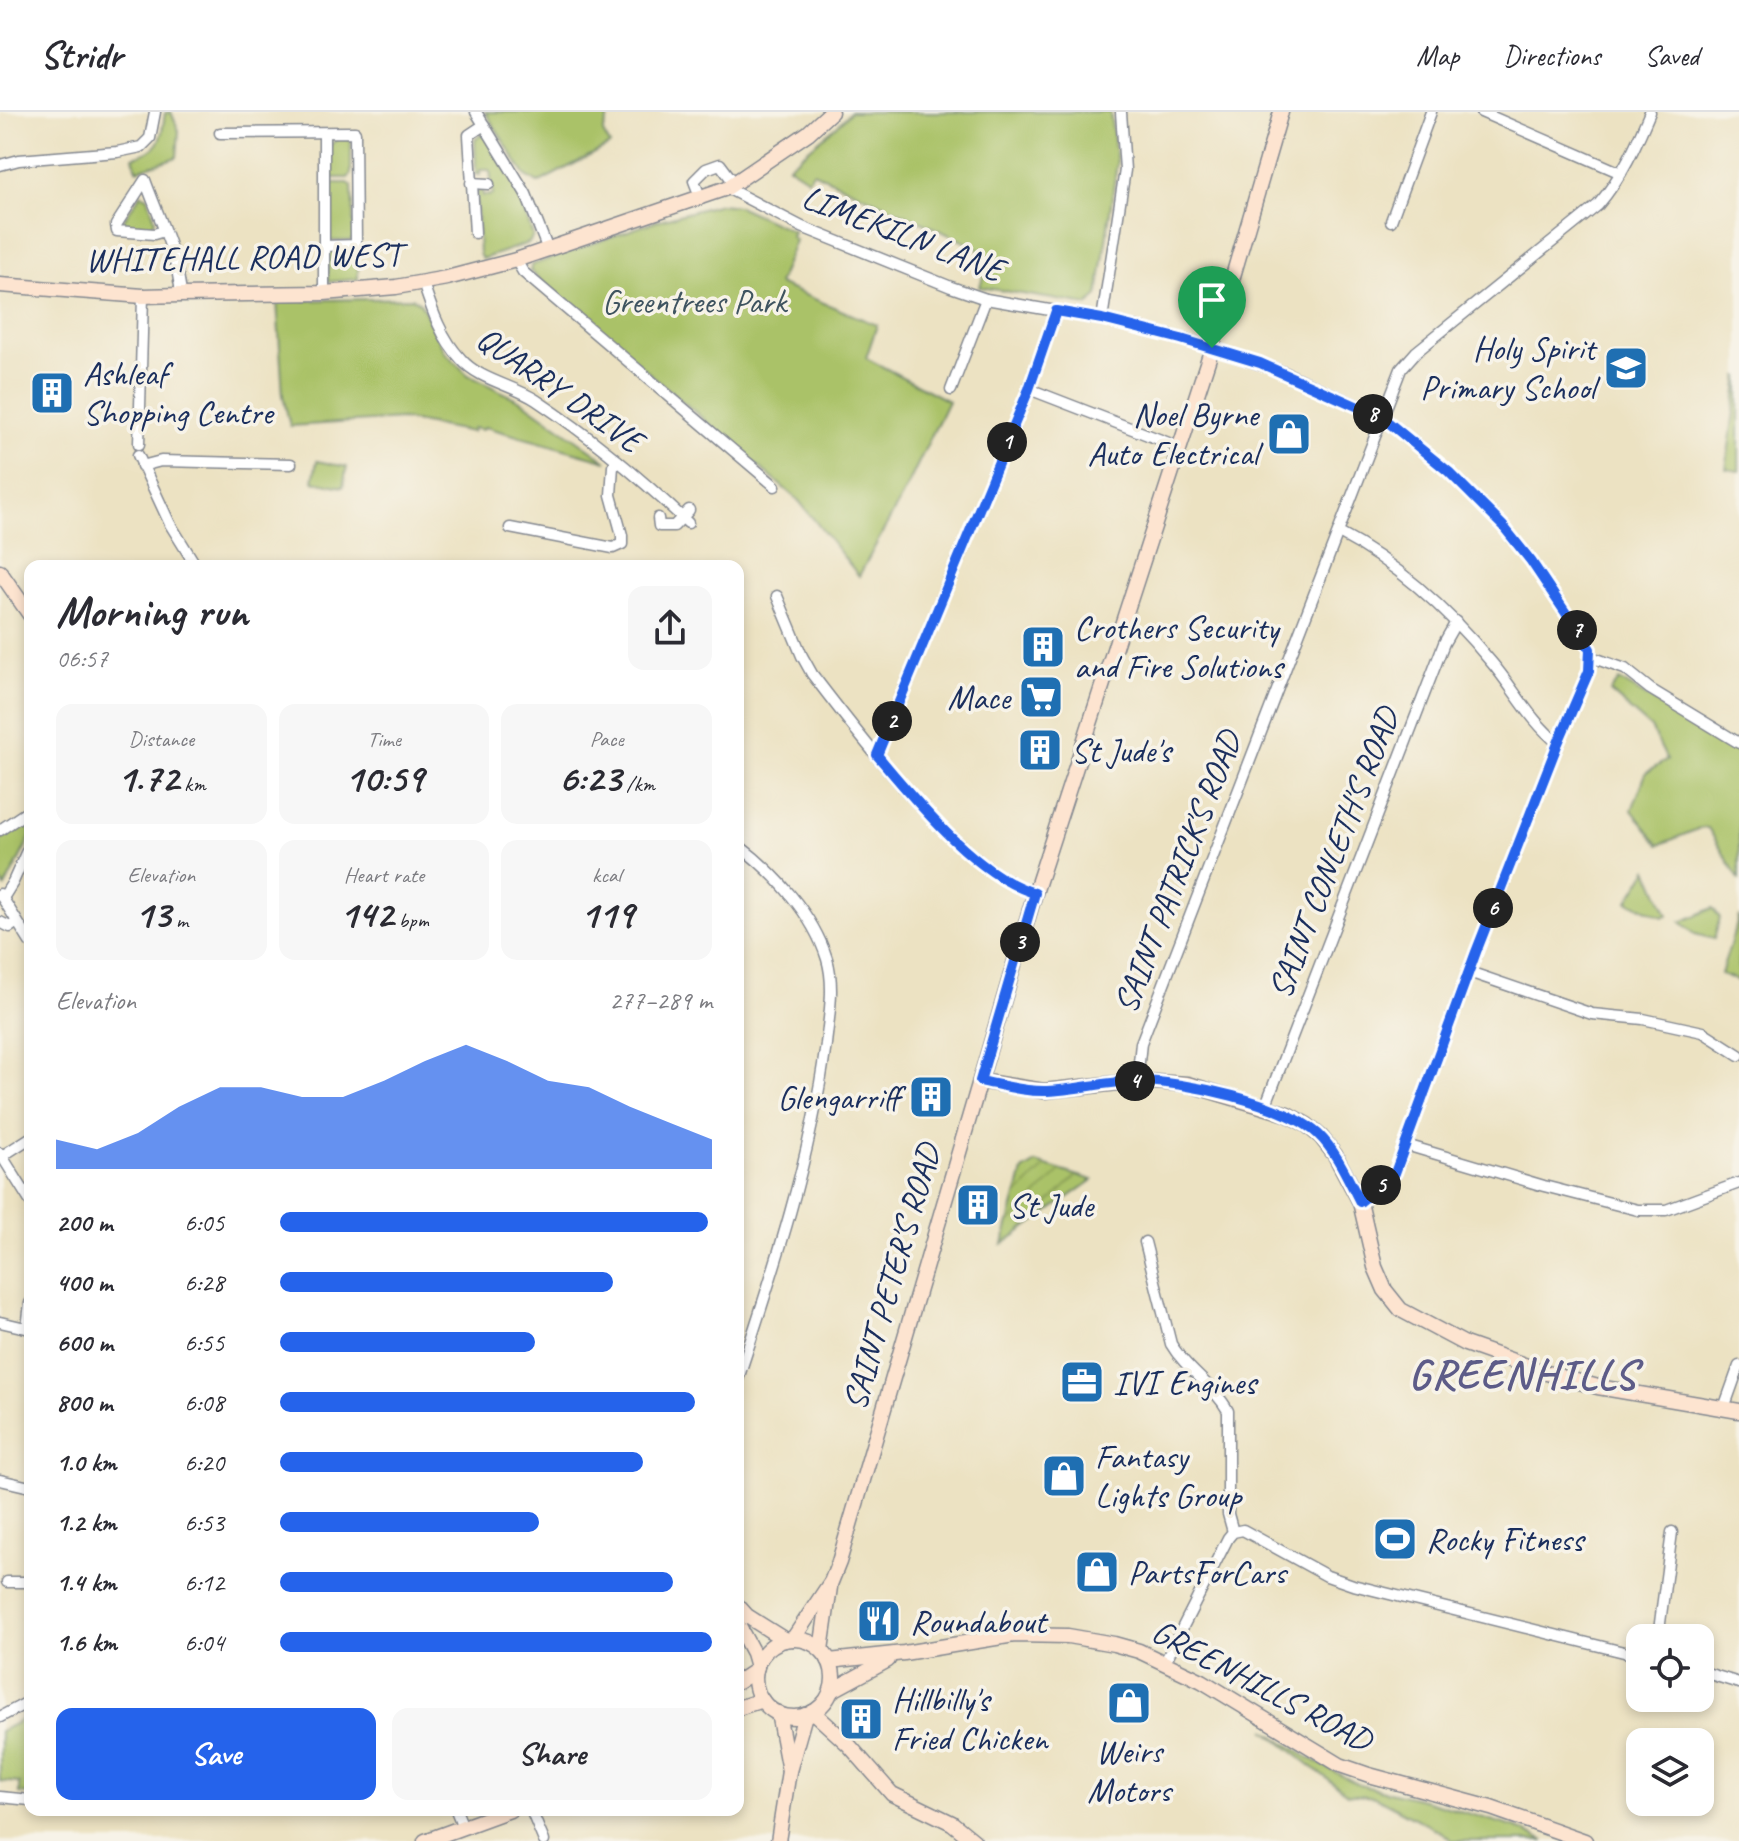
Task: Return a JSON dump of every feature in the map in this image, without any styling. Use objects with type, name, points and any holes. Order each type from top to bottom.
[{"type":"main road","name":"WHITEHALL ROAD WEST","points":[[0,285],[143,296],[324,293],[423,283],[516,260],[701,199],[731,186],[808,133],[831,112]]},
{"type":"main road","name":"SAINT PETER'S ROAD","points":[[789,1640],[831,1582],[841,1555],[1035,893],[1212,348],[1281,112]]},
{"type":"main road","points":[[0,572],[24,606]]},
{"type":"main road","points":[[980,1081],[1044,1091],[1137,1081],[1187,1084],[1265,1107],[1307,1125],[1335,1155],[1360,1202],[1375,1267],[1385,1290],[1401,1310],[1430,1328],[1484,1352],[1598,1387],[1732,1409]]},
{"type":"main road","name":"SAINT PETER'S ROAD","points":[[825,1656],[831,1582]]},
{"type":"main road","points":[[744,1613],[789,1640]]},
{"type":"main road","points":[[744,1636],[753,1653],[755,1682],[762,1700],[787,1716],[818,1705]]},
{"type":"main road","name":"GREENHILLS ROAD","points":[[825,1656],[904,1653],[992,1637],[1068,1636],[1114,1644],[1165,1662],[1202,1681],[1340,1765],[1491,1808],[1585,1841]]},
{"type":"main road","points":[[744,1677],[756,1668],[767,1650],[789,1640],[803,1640],[825,1656],[832,1671],[789,1771],[778,1841]]},
{"type":"main road","name":"GREENHILLS ROAD","points":[[818,1705],[868,1669],[904,1653]]},
{"type":"main road","points":[[744,1706],[762,1700]]},
{"type":"main road","points":[[818,1705],[892,1794],[952,1823],[974,1841]]},
{"type":"main road","points":[[778,1713],[789,1771]]},
{"type":"main road","points":[[425,1841],[493,1816]]},
{"type":"street","points":[[0,165],[19,160],[117,152],[141,147],[150,138],[155,112]]},
{"type":"street","points":[[476,112],[526,194],[548,250]]},
{"type":"street","points":[[1102,319],[1125,170],[1121,112]]},
{"type":"street","points":[[1391,221],[1431,112]]},
{"type":"street","points":[[1481,112],[1621,173]]},
{"type":"street","name":"SAINT PATRICK'S ROAD","points":[[1137,1081],[1141,1043],[1401,369],[1416,352],[1598,205],[1621,173],[1650,112]]},
{"type":"street","points":[[475,233],[469,135],[484,125]]},
{"type":"street","points":[[220,133],[355,132],[356,245],[323,246]]},
{"type":"street","points":[[324,133],[324,293]]},
{"type":"street","name":"LIMEKILN LANE","points":[[701,199],[694,181],[706,169],[720,164],[731,186],[802,227],[861,252],[986,299],[1102,319],[1212,348],[1286,373],[1383,418],[1449,472],[1503,526],[1531,561],[1590,649],[1591,657]]},
{"type":"street","points":[[164,231],[154,234],[117,231],[116,225],[145,180],[164,231],[181,295]]},
{"type":"street","points":[[471,183],[489,184]]},
{"type":"street","points":[[516,260],[523,272],[775,486]]},
{"type":"street","name":"QUARRY DRIVE","points":[[423,283],[445,338],[463,362],[532,398],[618,461],[686,517],[674,526],[659,526],[658,518]]},
{"type":"street","points":[[143,296],[139,449],[142,466],[170,524],[192,560]]},
{"type":"street","points":[[951,390],[986,299]]},
{"type":"street","points":[[877,755],[1029,389],[1056,311]]},
{"type":"street","points":[[1029,389],[1179,447]]},
{"type":"street","points":[[142,466],[161,461],[291,464]]},
{"type":"street","points":[[510,528],[613,548],[622,544],[611,495],[613,466],[618,461]]},
{"type":"street","points":[[1339,533],[1397,572],[1456,622],[1494,665],[1539,728],[1558,743]]},
{"type":"street","points":[[777,596],[812,674],[923,809],[970,853],[1011,885],[1035,893]]},
{"type":"street","name":"SAINT CONLETH'S ROAD","points":[[1265,1107],[1444,643],[1456,622]]},
{"type":"street","points":[[1360,1202],[1395,1173],[1469,972],[1589,671],[1591,657],[1625,669],[1650,689],[1739,743]]},
{"type":"street","points":[[0,830],[24,814]]},
{"type":"street","points":[[744,849],[756,858],[805,916],[827,959],[830,1012],[822,1075],[808,1141],[744,1351]]},
{"type":"street","points":[[24,857],[13,882],[1,896],[24,933]]},
{"type":"street","points":[[0,922],[10,927],[17,922]]},
{"type":"street","points":[[1469,972],[1592,1014],[1643,1019],[1703,1032],[1739,1055]]},
{"type":"street","points":[[24,1142],[1,1155],[24,1191]]},
{"type":"street","points":[[1406,1145],[1638,1210],[1666,1210],[1739,1183]]},
{"type":"street","points":[[1145,1242],[1171,1344],[1178,1357],[1223,1401],[1228,1411],[1228,1514],[1233,1532],[1165,1662]]},
{"type":"street","points":[[0,1322],[24,1327]]},
{"type":"street","points":[[1732,1409],[1739,1366]]},
{"type":"street","points":[[0,1480],[24,1486]]},
{"type":"street","points":[[1233,1532],[1243,1530],[1327,1576],[1353,1585],[1626,1653]]},
{"type":"street","points":[[1660,1624],[1672,1532]]},
{"type":"street","points":[[7,1582],[24,1582]]},
{"type":"street","points":[[1714,1675],[1739,1683]]},
{"type":"street","points":[[0,1717],[24,1704]]},
{"type":"street","points":[[0,1797],[24,1799]]},
{"type":"street","points":[[458,1816],[463,1827]]},
{"type":"street","points":[[534,1816],[544,1841]]},
{"type":"green space","points":[[171,112],[179,131],[177,157],[137,170],[133,157],[154,147],[160,137],[165,113]]},
{"type":"green space","points":[[485,112],[606,112],[608,118],[603,133],[610,145],[538,183],[525,175]]},
{"type":"green space","points":[[850,112],[1110,112],[1117,163],[1098,296],[1088,305],[980,287],[985,268],[978,248],[813,172],[808,179],[788,166]]},
{"type":"green space","points":[[481,134],[486,136],[514,182],[533,236],[529,243],[482,259],[479,254],[476,193],[482,189],[483,196],[493,195],[490,170],[480,170],[480,175],[476,174],[475,140]]},
{"type":"green space","points":[[339,137],[351,139],[351,174],[348,178],[328,178],[329,146]]},
{"type":"green space","points":[[328,183],[348,183],[352,186],[354,238],[350,241],[328,241]]},
{"type":"green space","points":[[141,194],[148,197],[155,220],[151,229],[127,226],[122,222]]},
{"type":"green space","name":"Greentrees Park","points":[[720,204],[738,206],[793,231],[791,237],[795,240],[778,284],[877,325],[866,358],[948,401],[905,491],[859,576],[799,501],[530,271],[532,265],[656,221]]},
{"type":"green space","points":[[328,250],[358,250],[358,279],[328,282]]},
{"type":"green space","points":[[413,298],[421,304],[445,352],[468,375],[525,403],[607,461],[485,427],[482,430],[473,428],[472,432],[402,419],[290,426],[283,396],[277,301]]},
{"type":"green space","points":[[1739,375],[1739,471],[1726,469]]},
{"type":"green space","points":[[317,461],[347,467],[343,487],[313,481]]},
{"type":"green space","points":[[1619,680],[1739,753],[1739,879],[1708,828],[1700,828],[1659,845],[1632,810],[1646,773],[1667,760],[1651,728],[1610,692]]},
{"type":"green space","points":[[24,824],[24,850],[5,887],[0,880],[0,840]]},
{"type":"green space","points":[[1648,869],[1668,915],[1663,917],[1628,901]]},
{"type":"green space","points":[[1713,908],[1720,918],[1714,939],[1695,934],[1681,922]]},
{"type":"green space","points":[[1739,916],[1739,981],[1721,974]]},
{"type":"green space","points":[[1036,1163],[1093,1180],[1003,1244],[1023,1171]]},
{"type":"green space","points":[[23,1713],[24,1793],[19,1793],[19,1783],[0,1781],[0,1731],[20,1721]]},
{"type":"green space","points":[[1265,1730],[1359,1785],[1427,1801],[1520,1829],[1545,1841],[1453,1841],[1375,1797],[1347,1794]]},
{"type":"place","name":"Holy Spirit Primary School","points":[[1626,368]]},
{"type":"place","name":"Ashleaf Shopping Centre","points":[[52,393]]},
{"type":"place","name":"Noel Byrne Auto Electrical","points":[[1289,434]]},
{"type":"place","name":"Crothers Security and Fire Solutions","points":[[1043,647]]},
{"type":"place","name":"Mace","points":[[1041,697]]},
{"type":"place","name":"St Jude's","points":[[1040,750]]},
{"type":"place","name":"Glengarriff","points":[[931,1097]]},
{"type":"place","name":"St Jude","points":[[978,1205]]},
{"type":"place","name":"IVI Engines","points":[[1082,1382]]},
{"type":"place","name":"Fantasy Lights Group","points":[[1064,1476]]},
{"type":"place","name":"Rocky Fitness","points":[[1395,1539]]},
{"type":"place","name":"PartsForCars","points":[[1097,1572]]},
{"type":"place","name":"Roundabout","points":[[879,1621]]},
{"type":"place","name":"Weirs Motors","points":[[1129,1703]]},
{"type":"place","name":"Hillbilly's Fried Chicken","points":[[861,1719]]},
{"type":"district","name":"GREENHILLS","points":[[1523,1374]]},
{"type":"route","points":[[1056,311],[1102,319],[1212,348],[1286,373],[1383,418],[1413,441],[1503,526],[1531,561],[1590,649],[1589,671],[1476,952],[1395,1173],[1360,1202],[1335,1155],[1321,1137],[1287,1114],[1187,1084],[1137,1081],[1044,1091],[980,1081],[1035,893],[1011,885],[970,853],[923,809],[877,755],[1029,389],[1056,311]]}]
